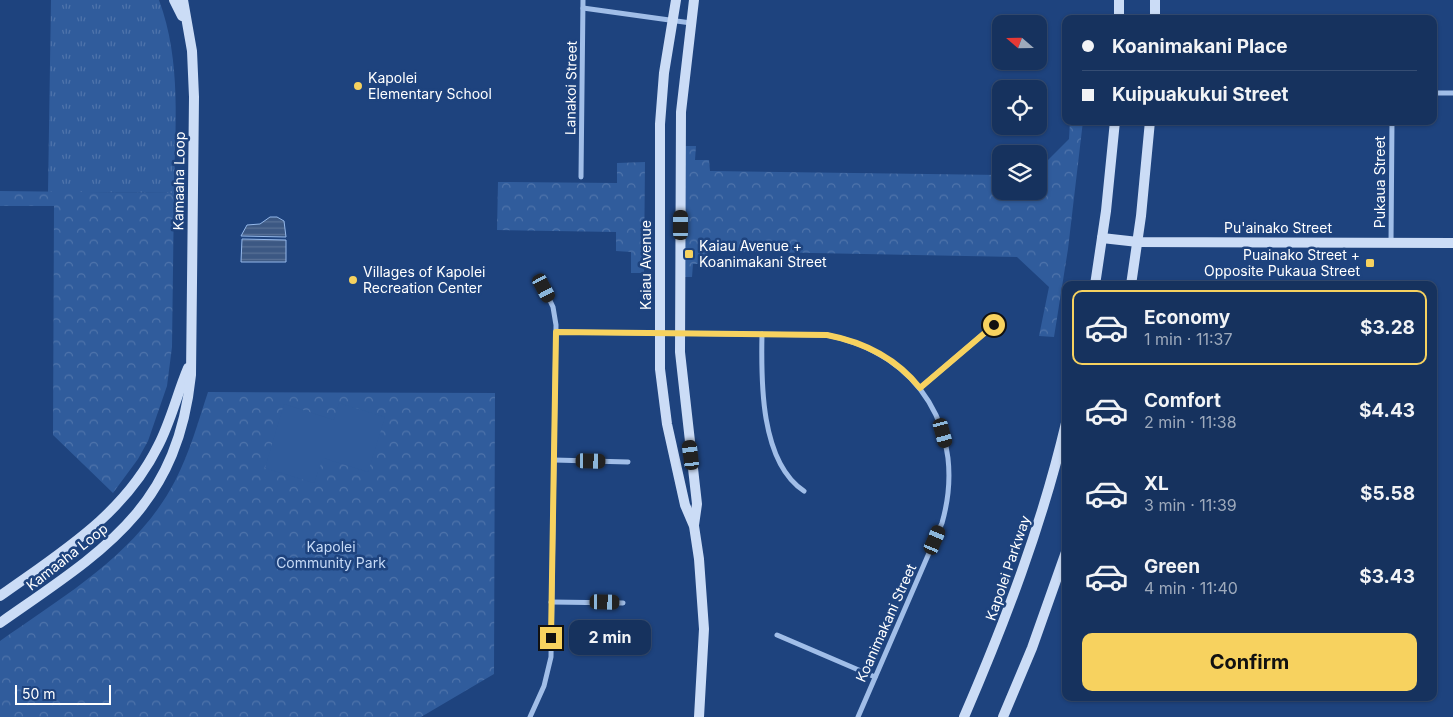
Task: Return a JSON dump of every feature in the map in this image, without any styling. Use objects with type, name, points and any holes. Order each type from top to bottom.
[{"type":"street","name":"Kamaaha Loop","points":[[174,0],[188,28]]},
{"type":"street","name":"Kamaaha Loop","points":[[0,623],[100,552],[139,511],[162,476],[180,434],[187,406],[191,375],[194,74],[183,0]]},
{"type":"street","name":"Lanakoi Street","points":[[581,177],[583,0]]},
{"type":"street","name":"Kaiau Avenue","points":[[676,0],[662,90],[660,124],[660,334],[663,406],[685,505],[694,526],[702,585],[704,629],[699,717]]},
{"type":"street","name":"Kaiau Avenue","points":[[694,0],[682,112],[680,334],[683,385],[697,504],[694,526]]},
{"type":"street","points":[[1119,0],[1119,15]]},
{"type":"street","points":[[1155,0],[1155,15]]},
{"type":"street","points":[[583,8],[691,23]]},
{"type":"street","points":[[1437,93],[1453,93]]},
{"type":"street","points":[[1096,281],[1115,125]]},
{"type":"street","points":[[1132,281],[1138,242],[1150,125]]},
{"type":"street","name":"Pukaua Street","points":[[1391,242],[1392,125]]},
{"type":"street","name":"Pu'ainako Street","points":[[1102,238],[1138,242],[1453,242]]},
{"type":"street","points":[[530,717],[539,701],[551,657],[556,332],[553,308],[544,288]]},
{"type":"street","points":[[920,388],[994,325]]},
{"type":"street","name":"Koanimakani Street","points":[[556,332],[827,335],[858,343],[887,358],[920,388],[931,405],[943,433],[950,462],[949,493],[942,523],[858,717]]},
{"type":"street","points":[[762,334],[762,388],[768,424],[786,474],[804,491]]},
{"type":"street","name":"Kamaaha Loop","points":[[0,596],[91,531],[122,501],[136,484],[158,446],[190,365]]},
{"type":"street","name":"Kapolei Parkway","points":[[964,717],[1015,592],[1050,485],[1062,438]]},
{"type":"street","points":[[554,460],[628,462]]},
{"type":"street","points":[[1002,717],[1032,648],[1062,563]]},
{"type":"street","points":[[552,602],[623,602]]},
{"type":"street","points":[[777,635],[875,677]]},
{"type":"green space","points":[[51,0],[159,0],[171,47],[176,95],[174,193],[48,192]]},
{"type":"green space","points":[[1070,125],[1083,125],[1068,249],[1054,337],[1039,336],[1049,287],[1017,257],[707,251],[707,264],[693,264],[692,277],[678,277],[680,146],[696,146],[695,160],[709,160],[710,171],[992,175],[992,200],[1047,200],[1047,161],[1069,139]]},
{"type":"green space","points":[[645,162],[644,273],[631,273],[631,252],[616,251],[616,232],[497,230],[498,182],[617,183],[617,163]]},
{"type":"green space","points":[[0,191],[174,193],[172,347],[167,386],[148,441],[138,459],[113,493],[53,435],[54,206],[0,206]]},
{"type":"green space","name":"Kapolei Community Park","points":[[208,392],[495,393],[494,674],[421,717],[0,717],[0,641],[98,571],[141,530],[159,507],[175,481],[185,459]]},
{"type":"green space","points":[[339,403],[385,417],[368,472],[323,458],[314,483],[265,468],[284,404],[334,420]]},
{"type":"shaded area","points":[[270,217],[277,217],[284,221],[286,237],[241,236],[247,225],[260,224]]},
{"type":"shaded area","points":[[242,239],[286,240],[286,262],[241,262]]},
{"type":"place","name":"Kapolei Elementary School","points":[[358,86]]},
{"type":"place","name":"Kaiau Avenue + Koanimakani Street","points":[[689,254]]},
{"type":"place","name":"Puainako Street + Opposite Pukaua Street","points":[[1370,263]]},
{"type":"place","name":"Villages of Kapolei Recreation Center","points":[[353,280]]},
{"type":"route","points":[[551,638],[556,332],[827,335],[858,343],[873,350],[900,368],[920,388],[994,325]]}]
